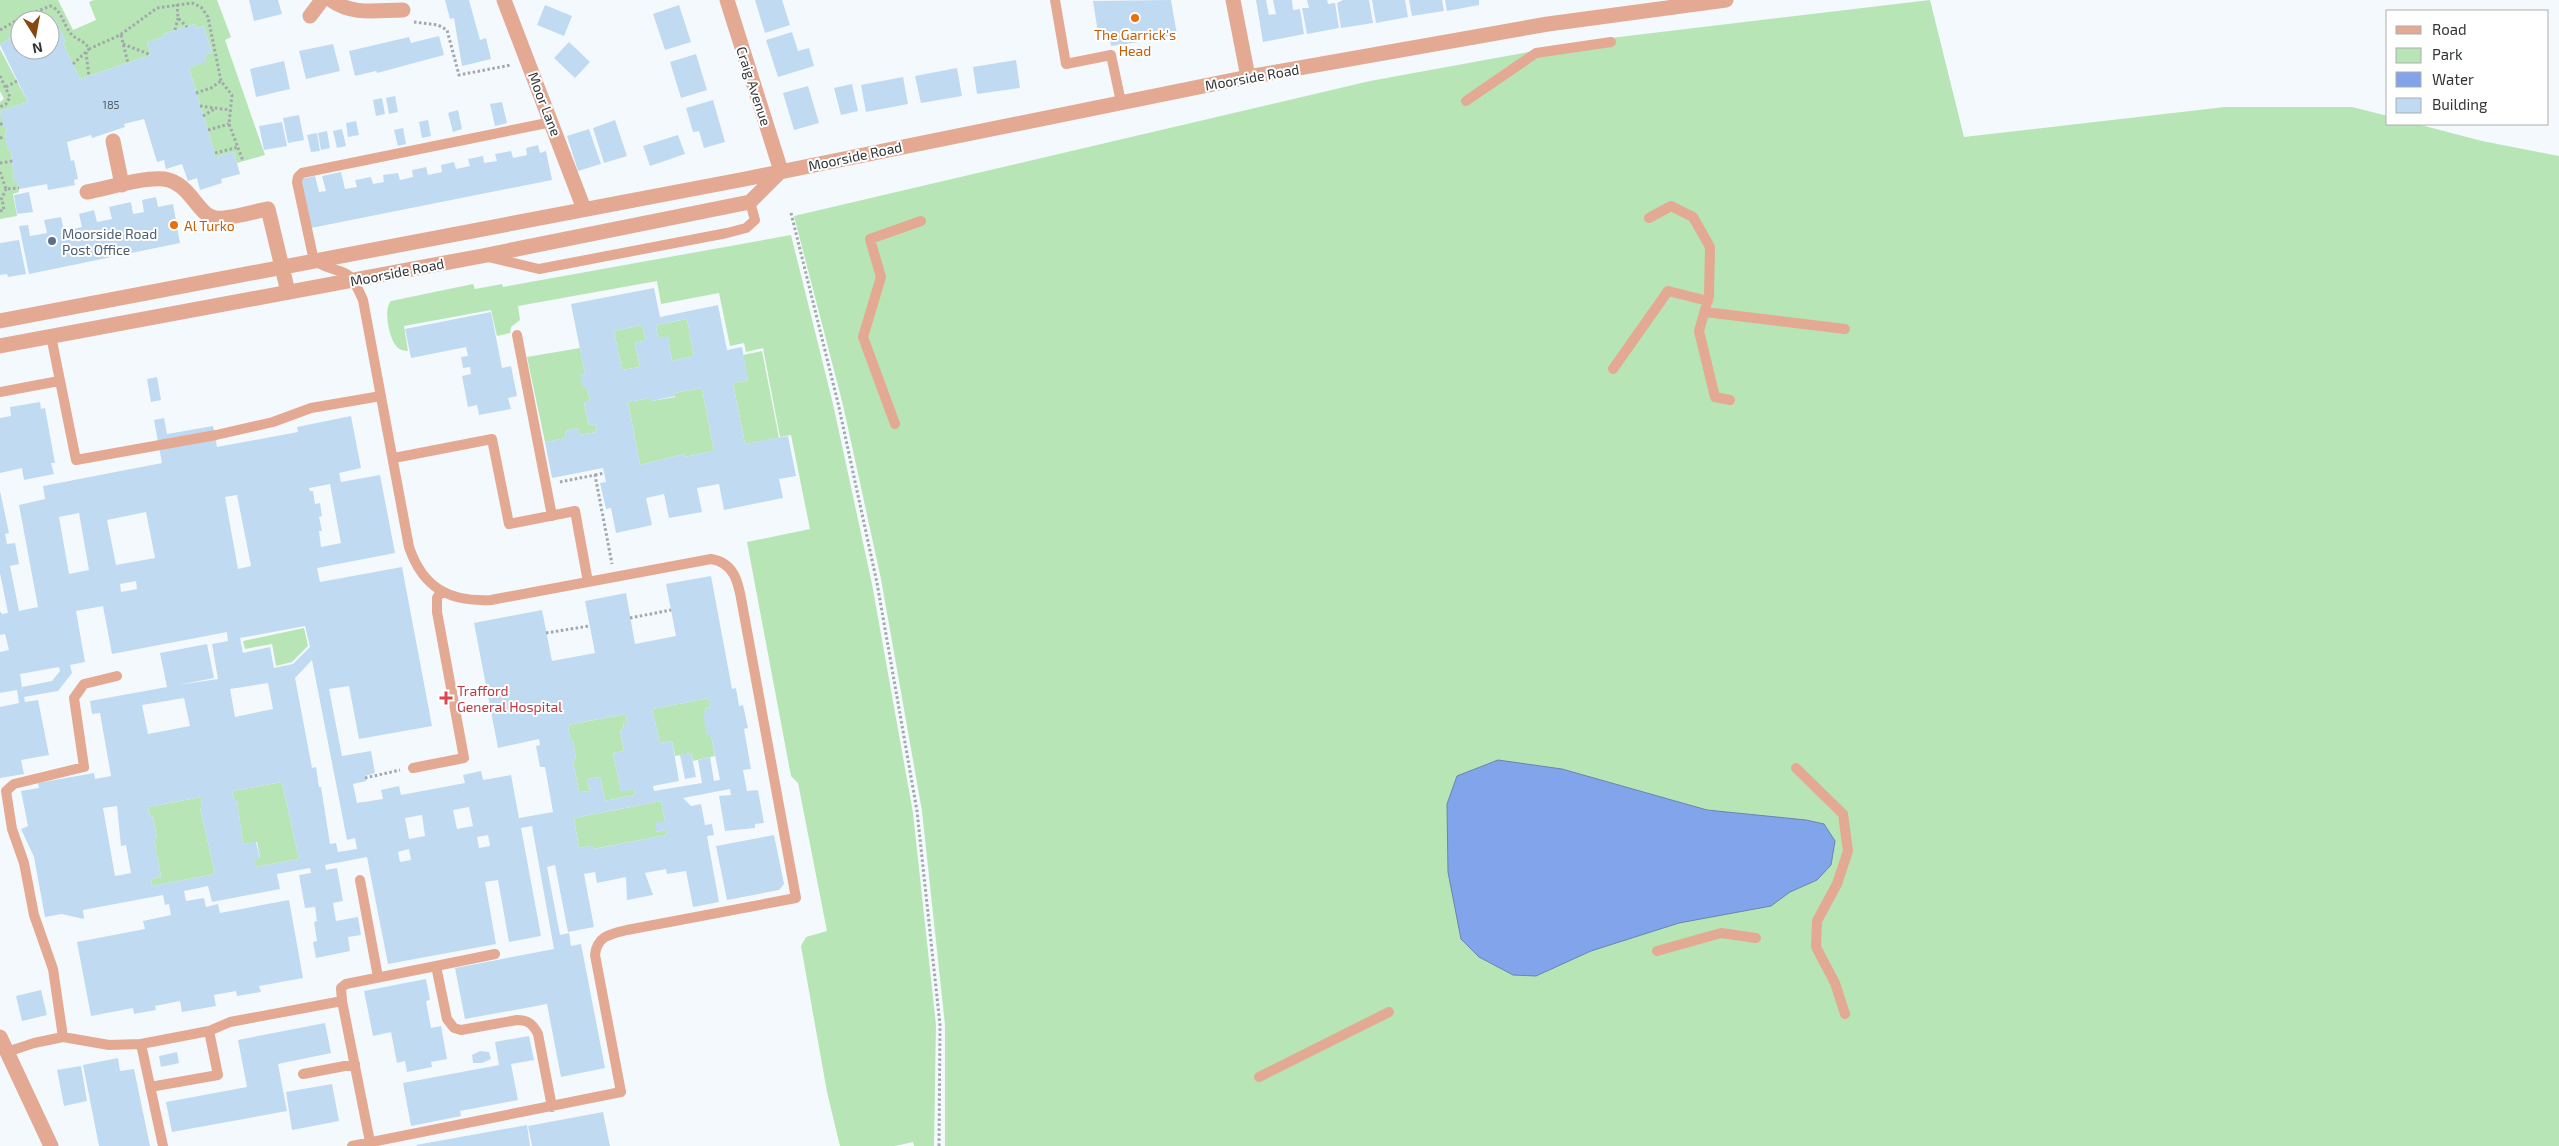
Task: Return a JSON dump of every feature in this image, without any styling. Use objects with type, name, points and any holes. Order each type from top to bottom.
[{"type":"street","points":[[310,16],[322,0]]},
{"type":"street","points":[[331,0],[339,6],[356,12],[379,5],[401,10]]},
{"type":"street","name":"Moor Lane","points":[[504,0],[552,122],[584,209],[591,234]]},
{"type":"street","name":"Craig Avenue","points":[[726,0],[781,171]]},
{"type":"street","points":[[1233,0],[1248,77]]},
{"type":"street","name":"Moorside Road","points":[[0,321],[781,171],[1248,77],[1548,24],[1720,0]]},
{"type":"street","points":[[113,141],[122,185]]},
{"type":"street","points":[[750,202],[781,171]]},
{"type":"street","points":[[88,192],[165,179],[188,191],[208,216],[216,219],[268,209],[288,292]]},
{"type":"street","name":"Moorside Road","points":[[0,346],[482,256],[750,202]]},
{"type":"street","points":[[0,1037],[51,1146]]},
{"type":"lane","points":[[1055,0],[1066,64],[1111,55],[1121,102]]},
{"type":"lane","points":[[1466,101],[1536,53],[1611,42]]},
{"type":"lane","points":[[352,1146],[621,1092],[595,955],[596,946],[601,938],[627,930],[796,898],[742,600],[733,572],[727,564],[711,559],[491,600],[459,599],[441,591],[421,572],[414,560],[402,509],[363,300],[354,280],[345,272],[323,266],[314,260],[297,182],[298,176],[302,173],[552,122]]},
{"type":"lane","points":[[482,256],[539,269],[727,234],[746,228],[755,220],[750,202]]},
{"type":"lane","points":[[1649,218],[1671,206],[1693,217],[1710,247],[1708,301],[1699,331],[1715,397],[1730,400]]},
{"type":"lane","points":[[895,424],[863,337],[881,277],[870,239],[921,221]]},
{"type":"lane","points":[[1613,369],[1668,291],[1708,301]]},
{"type":"lane","points":[[1704,312],[1844,329]]},
{"type":"lane","points":[[517,335],[552,516]]},
{"type":"lane","points":[[51,336],[76,460],[224,433],[273,422],[310,408],[382,396]]},
{"type":"lane","points":[[0,392],[60,381]]},
{"type":"lane","points":[[394,458],[492,439],[509,524],[575,511],[588,582]]},
{"type":"lane","points":[[413,768],[464,758],[437,612],[438,598],[441,591]]},
{"type":"lane","points":[[63,1037],[53,969],[34,915],[24,863],[6,803],[6,790],[8,786],[84,768],[74,698],[84,684],[117,676]]},
{"type":"lane","points":[[1796,768],[1843,814],[1848,851],[1837,884],[1817,921],[1816,947],[1835,983],[1845,1014]]},
{"type":"lane","points":[[360,880],[378,977]]},
{"type":"lane","points":[[1657,951],[1721,933],[1756,938]]},
{"type":"lane","points":[[370,1142],[342,1001],[342,988],[346,984],[495,954]]},
{"type":"lane","points":[[436,966],[447,1020],[454,1028],[461,1030],[517,1020],[526,1020],[534,1025],[538,1034],[552,1107]]},
{"type":"lane","points":[[7,1052],[34,1043],[63,1037],[109,1045],[141,1044],[209,1031],[230,1022],[342,1001]]},
{"type":"lane","points":[[1259,1077],[1389,1012]]},
{"type":"lane","points":[[150,1087],[218,1074],[209,1031]]},
{"type":"lane","points":[[141,1044],[162,1146]]},
{"type":"lane","points":[[303,1074],[355,1064]]},
{"type":"path","points":[[73,64],[89,49],[121,34],[157,8],[192,1],[202,7],[208,17],[221,80],[232,95],[229,124],[243,161]]},
{"type":"path","points":[[175,30],[178,18],[177,4]]},
{"type":"path","points":[[40,10],[45,7],[54,7],[56,10]]},
{"type":"path","points":[[401,10],[404,20],[438,25],[447,30],[459,75],[528,61]]},
{"type":"path","points":[[60,17],[70,33],[86,42],[89,49]]},
{"type":"path","points":[[178,18],[186,27]]},
{"type":"path","points":[[121,34],[128,63]]},
{"type":"path","points":[[123,44],[150,55]]},
{"type":"path","points":[[86,52],[89,77]]},
{"type":"path","points":[[0,76],[6,87],[9,100],[0,107]]},
{"type":"path","points":[[196,92],[211,88],[221,80]]},
{"type":"path","points":[[6,87],[17,81]]},
{"type":"path","points":[[200,106],[230,110]]},
{"type":"path","points":[[203,116],[216,108]]},
{"type":"path","points":[[208,130],[229,124]]},
{"type":"path","points":[[0,138],[5,137]]},
{"type":"path","points":[[215,154],[238,147]]},
{"type":"path","points":[[0,163],[13,161]]},
{"type":"path","points":[[0,172],[6,189]]},
{"type":"path","points":[[0,211],[4,210],[1,195],[6,189],[19,188]]},
{"type":"path","points":[[791,213],[838,403],[875,574],[917,811],[940,1025],[939,1146]]},
{"type":"path","points":[[546,485],[604,473]]},
{"type":"path","points":[[595,475],[612,565]]},
{"type":"path","points":[[630,618],[671,610]]},
{"type":"path","points":[[546,634],[589,626]]},
{"type":"path","points":[[365,778],[413,768]]},
{"type":"green space","points":[[0,0],[58,0],[73,30],[96,20],[89,2],[94,0],[217,0],[231,37],[225,40],[265,155],[237,163],[234,152],[216,157],[189,68],[206,61],[205,55],[212,53],[204,26],[196,28],[195,24],[163,34],[164,37],[147,42],[151,55],[80,79],[63,43],[66,42],[60,30],[60,10],[10,10],[10,38],[0,45]]},
{"type":"green space","points":[[1930,0],[1964,137],[2225,107],[2352,107],[2386,116],[2386,125],[2421,125],[2482,141],[2559,156],[2559,1146],[945,1146],[945,1025],[922,811],[881,579],[843,405],[794,216],[1370,81],[1594,40]]},
{"type":"green space","points":[[0,49],[28,102],[0,111],[0,102],[4,99],[0,91]]},
{"type":"green space","points":[[0,111],[4,127],[6,127],[7,132],[5,133],[8,150],[11,150],[14,181],[17,181],[19,192],[13,194],[17,216],[0,219]]},
{"type":"green space","points":[[791,235],[833,404],[872,584],[913,813],[936,1025],[934,1146],[914,1146],[913,1142],[895,1146],[840,1146],[827,1092],[801,946],[806,937],[827,931],[798,783],[791,776],[747,542],[810,529],[791,435],[780,437],[763,348],[746,352],[744,343],[730,346],[719,293],[661,304],[657,281],[518,306],[520,320],[511,327],[510,333],[497,336],[491,310],[404,326],[408,351],[402,350],[394,343],[388,324],[387,310],[391,301],[473,284],[475,289],[502,284],[503,287]]},
{"type":"green space","points":[[687,319],[694,356],[672,361],[668,337],[658,338],[656,325]]},
{"type":"green space","points":[[642,325],[646,340],[635,343],[640,367],[622,370],[614,331]]},
{"type":"green space","points":[[580,348],[585,374],[580,375],[587,387],[590,401],[584,403],[589,425],[595,424],[597,432],[580,435],[578,428],[565,431],[566,438],[545,442],[527,357]]},
{"type":"green space","points":[[762,351],[779,438],[745,444],[733,383],[748,380],[743,355]]},
{"type":"green space","points":[[702,388],[714,451],[685,457],[684,454],[640,465],[628,402],[651,398],[652,401],[675,397],[674,393]]},
{"type":"green space","points":[[304,628],[308,646],[292,662],[276,666],[272,644],[245,649],[243,641]]},
{"type":"green space","points":[[709,698],[711,707],[705,708],[706,714],[704,714],[707,735],[711,735],[715,756],[693,761],[691,753],[675,756],[672,741],[660,743],[652,709]]},
{"type":"green space","points":[[626,714],[627,723],[623,724],[624,729],[620,730],[624,751],[613,753],[621,791],[634,789],[635,795],[605,801],[600,777],[587,779],[590,791],[579,792],[573,760],[576,760],[573,739],[570,739],[568,725]]},
{"type":"green space","points":[[282,782],[299,859],[255,867],[254,859],[260,858],[257,842],[243,844],[237,800],[234,800],[232,791]]},
{"type":"green space","points":[[201,797],[202,807],[200,807],[215,874],[152,886],[151,879],[161,877],[154,839],[157,838],[153,816],[150,817],[148,807]]},
{"type":"green space","points":[[661,801],[665,821],[656,832],[666,830],[667,835],[593,849],[592,846],[579,848],[574,818]]},
{"type":"water","points":[[1498,760],[1562,769],[1707,810],[1806,820],[1824,824],[1835,841],[1831,865],[1817,880],[1790,892],[1771,906],[1679,923],[1591,951],[1536,976],[1513,975],[1479,957],[1461,939],[1448,872],[1447,804],[1457,776]]},
{"type":"building","points":[[249,0],[278,0],[282,14],[254,21]]},
{"type":"building","points":[[445,0],[469,0],[480,40],[486,38],[491,59],[462,66],[454,18],[450,19]]},
{"type":"building","points":[[755,0],[782,0],[790,25],[765,33]]},
{"type":"building","name":"The Garrick's Head","points":[[1171,0],[1177,35],[1150,39],[1150,35],[1138,37],[1139,42],[1111,46],[1110,37],[1099,39],[1093,1]]},
{"type":"building","points":[[1256,0],[1266,0],[1269,15],[1276,14],[1273,0],[1292,0],[1293,10],[1300,9],[1304,34],[1263,42]]},
{"type":"building","points":[[1307,0],[1327,0],[1328,4],[1335,3],[1339,28],[1307,34],[1302,8],[1309,8]]},
{"type":"building","points":[[1343,0],[1369,0],[1373,23],[1341,28],[1337,3]]},
{"type":"building","points":[[1372,0],[1405,0],[1408,17],[1376,23]]},
{"type":"building","points":[[1409,0],[1442,0],[1444,11],[1412,16]]},
{"type":"building","points":[[1445,0],[1479,0],[1479,5],[1447,11]]},
{"type":"building","points":[[545,5],[572,16],[564,36],[537,25]]},
{"type":"building","points":[[679,5],[691,42],[665,50],[653,14]]},
{"type":"building","points":[[195,24],[196,28],[204,26],[212,53],[205,55],[207,61],[189,68],[216,157],[234,152],[240,174],[221,179],[222,183],[200,190],[197,178],[188,181],[182,164],[166,169],[164,160],[157,162],[144,119],[124,124],[125,127],[92,138],[91,135],[67,142],[71,161],[74,160],[78,179],[74,180],[75,185],[48,190],[47,184],[19,189],[17,181],[14,182],[11,150],[8,151],[6,127],[3,128],[0,111],[28,102],[0,45],[10,38],[10,60],[60,60],[60,30],[66,42],[63,43],[80,79],[151,55],[147,42],[164,37],[163,34]]},
{"type":"building","points":[[792,32],[798,51],[809,48],[814,66],[778,77],[766,40]]},
{"type":"building","points":[[439,36],[444,55],[377,73],[376,71],[355,76],[349,51],[409,37],[411,43]]},
{"type":"building","points":[[569,42],[590,62],[575,78],[554,58]]},
{"type":"building","points":[[333,44],[340,71],[306,79],[299,51]]},
{"type":"building","points":[[696,54],[707,90],[681,98],[670,62]]},
{"type":"building","points":[[1016,60],[1020,88],[977,94],[973,67]]},
{"type":"building","points":[[284,61],[290,89],[256,97],[250,69]]},
{"type":"building","points":[[957,68],[962,96],[921,103],[915,76]]},
{"type":"building","points":[[903,77],[908,104],[866,112],[861,85]]},
{"type":"building","points":[[852,84],[858,111],[841,115],[834,88]]},
{"type":"building","points":[[808,86],[819,123],[794,130],[783,93]]},
{"type":"building","points":[[395,96],[398,112],[389,114],[386,98]]},
{"type":"building","points":[[382,98],[385,114],[376,116],[373,100]]},
{"type":"building","points":[[713,100],[725,142],[704,148],[699,131],[693,132],[686,108]]},
{"type":"building","points":[[502,102],[507,123],[495,126],[490,104]]},
{"type":"building","points":[[458,110],[462,129],[453,132],[448,113]]},
{"type":"building","points":[[299,115],[304,140],[288,143],[283,118]]},
{"type":"building","points":[[428,120],[431,136],[422,138],[419,122]]},
{"type":"building","points":[[615,120],[627,156],[604,163],[593,128]]},
{"type":"building","points":[[356,121],[359,135],[348,137],[346,123]]},
{"type":"building","points":[[282,122],[287,146],[264,150],[259,126]]},
{"type":"building","points":[[403,128],[406,144],[398,146],[394,130]]},
{"type":"building","points":[[342,129],[346,146],[337,148],[333,131]]},
{"type":"building","points":[[589,129],[601,164],[578,171],[567,136]]},
{"type":"building","points":[[327,131],[330,148],[321,150],[318,133]]},
{"type":"building","points":[[317,133],[320,151],[311,152],[307,135]]},
{"type":"building","points":[[678,135],[685,154],[650,166],[643,146]]},
{"type":"building","points":[[538,145],[540,153],[546,151],[552,180],[311,228],[301,179],[315,176],[319,192],[326,191],[322,176],[341,172],[345,189],[357,187],[355,180],[371,177],[373,184],[384,182],[383,175],[398,173],[400,180],[413,177],[412,170],[426,167],[428,175],[442,172],[441,165],[454,162],[456,169],[470,166],[468,159],[483,156],[484,163],[497,161],[495,154],[511,151],[513,158],[527,155],[526,148]]},
{"type":"building","points":[[29,192],[33,212],[17,214],[14,195]]},
{"type":"building","points":[[156,197],[158,207],[173,204],[180,243],[29,274],[19,226],[28,225],[30,236],[47,233],[44,220],[61,217],[64,231],[82,227],[79,214],[94,210],[97,222],[112,219],[109,207],[131,202],[133,214],[144,212],[142,200]]},
{"type":"building","points":[[19,240],[26,274],[8,277],[7,274],[0,275],[0,243]]},
{"type":"building","points":[[654,288],[660,317],[718,305],[727,350],[742,347],[748,380],[733,383],[745,444],[788,436],[796,476],[779,479],[783,498],[724,510],[719,484],[697,488],[702,512],[669,518],[664,494],[646,498],[652,525],[616,533],[611,508],[606,509],[600,483],[606,482],[603,468],[552,478],[545,442],[566,438],[565,431],[578,428],[580,435],[597,432],[595,424],[589,425],[584,402],[590,401],[587,387],[583,388],[580,375],[585,374],[571,304]],"holes":[[[687,319],[694,356],[672,361],[668,336],[658,338],[656,325]],[[642,325],[646,340],[635,343],[640,367],[622,370],[614,331]],[[702,388],[714,451],[685,457],[684,454],[640,465],[628,402],[651,398],[652,401],[675,396],[674,393]]]},
{"type":"building","points":[[491,312],[502,368],[511,366],[517,396],[508,398],[511,409],[479,415],[477,405],[468,407],[462,376],[471,374],[470,367],[463,368],[461,357],[468,356],[466,347],[411,358],[405,329]]},
{"type":"building","points":[[157,377],[161,400],[151,402],[147,379]]},
{"type":"building","points":[[40,402],[41,409],[45,408],[55,463],[51,463],[54,474],[24,480],[22,468],[0,473],[0,418],[11,416],[10,407]]},
{"type":"building","points":[[351,416],[361,468],[339,473],[341,482],[380,475],[395,553],[317,568],[320,582],[402,567],[432,726],[359,739],[349,686],[329,689],[342,756],[371,751],[375,773],[365,776],[366,781],[353,784],[357,803],[383,799],[381,790],[399,786],[401,795],[465,783],[463,775],[481,771],[483,780],[511,775],[519,818],[553,812],[545,767],[540,767],[536,746],[540,745],[539,739],[498,748],[474,623],[542,610],[552,661],[595,653],[585,601],[626,593],[635,644],[676,636],[666,584],[711,576],[732,689],[736,688],[739,706],[743,705],[748,728],[744,729],[751,769],[743,770],[747,791],[758,790],[764,823],[755,824],[755,828],[725,831],[719,796],[731,795],[730,789],[683,798],[691,806],[701,804],[705,825],[712,824],[714,835],[707,836],[719,902],[693,907],[686,871],[667,874],[666,869],[645,873],[653,895],[627,900],[626,877],[597,883],[595,872],[584,874],[594,927],[568,932],[555,865],[547,867],[560,935],[569,933],[571,946],[581,944],[605,1068],[561,1077],[547,1004],[465,1019],[455,968],[554,949],[532,826],[521,828],[541,936],[509,942],[498,880],[485,882],[496,944],[388,964],[367,857],[325,865],[326,870],[337,868],[343,901],[333,903],[336,921],[358,917],[361,935],[348,937],[350,951],[316,958],[313,942],[317,941],[314,922],[317,921],[315,907],[305,908],[299,875],[311,873],[310,868],[277,874],[280,889],[212,902],[208,886],[184,891],[186,901],[204,898],[206,907],[218,904],[220,913],[289,900],[303,978],[259,986],[261,992],[237,996],[236,991],[214,995],[216,1006],[182,1012],[180,1001],[155,1006],[156,1010],[134,1014],[133,1008],[91,1016],[77,942],[145,929],[143,921],[171,915],[169,904],[165,905],[163,895],[83,910],[84,919],[62,914],[45,917],[34,857],[21,829],[28,826],[21,791],[39,788],[38,783],[94,773],[95,779],[111,776],[100,713],[92,714],[90,701],[167,687],[160,653],[207,644],[214,678],[178,685],[218,679],[212,644],[228,641],[227,632],[112,654],[103,606],[76,611],[85,662],[70,665],[72,673],[58,691],[24,697],[25,702],[38,700],[49,755],[21,760],[24,774],[0,778],[0,707],[19,703],[17,690],[0,693],[0,652],[9,650],[5,634],[0,635],[0,611],[2,614],[8,613],[0,573],[0,491],[9,533],[5,534],[7,544],[15,543],[19,564],[10,566],[19,611],[38,607],[19,505],[45,499],[43,486],[162,463],[154,420],[164,418],[167,434],[213,426],[217,447],[298,432],[297,427]],"holes":[[[330,484],[341,543],[321,547],[319,531],[322,531],[319,517],[322,516],[320,503],[315,504],[313,491],[310,491],[309,488]],[[237,495],[251,566],[238,569],[225,497]],[[146,512],[155,558],[116,565],[107,520]],[[79,513],[89,570],[69,574],[59,517]],[[136,581],[137,589],[121,592],[120,584]],[[305,626],[310,647],[293,664],[274,668],[270,647],[243,653],[240,638]],[[312,660],[347,840],[355,838],[357,849],[338,852],[336,843],[330,844],[321,787],[319,787],[316,767],[312,768],[295,678]],[[59,667],[60,671],[52,681],[22,687],[20,674]],[[268,683],[273,709],[235,717],[230,689]],[[184,698],[190,726],[148,734],[142,705]],[[709,698],[711,707],[705,708],[706,714],[703,714],[707,735],[711,735],[720,780],[714,781],[710,757],[698,760],[702,783],[654,791],[653,786],[679,781],[672,741],[660,743],[652,709]],[[626,714],[627,723],[623,723],[624,729],[620,730],[624,751],[613,753],[621,792],[634,789],[635,795],[605,801],[600,777],[587,779],[590,791],[579,792],[573,760],[576,760],[573,739],[570,739],[568,725]],[[282,782],[299,859],[255,867],[254,859],[260,859],[256,842],[243,844],[237,800],[234,800],[232,791]],[[201,797],[202,807],[200,807],[215,874],[152,886],[151,879],[161,877],[154,839],[157,838],[153,816],[150,817],[148,807]],[[661,801],[665,821],[655,823],[656,832],[666,830],[667,835],[593,849],[592,846],[579,848],[574,818]],[[117,806],[121,846],[126,845],[131,873],[115,876],[103,808]],[[469,807],[473,826],[457,829],[453,810]],[[422,815],[425,836],[409,839],[405,818]],[[488,835],[490,846],[479,848],[477,837]],[[409,849],[411,860],[400,862],[398,852]]]},
{"type":"building","points":[[691,753],[696,777],[685,779],[680,755]]},
{"type":"building","points":[[774,835],[784,884],[779,890],[727,900],[716,846]]},
{"type":"building","points":[[426,979],[430,1000],[426,1001],[431,1028],[441,1026],[447,1059],[431,1062],[432,1067],[407,1072],[405,1061],[397,1063],[391,1032],[373,1036],[364,991]]},
{"type":"building","points":[[41,990],[47,1015],[22,1021],[16,996]]},
{"type":"building","points":[[325,1023],[331,1053],[278,1064],[287,1111],[172,1132],[166,1102],[247,1087],[238,1040]]},
{"type":"building","points":[[529,1036],[534,1060],[511,1064],[518,1100],[460,1111],[461,1116],[411,1126],[403,1083],[499,1065],[495,1042]]},
{"type":"building","points":[[480,1051],[489,1052],[491,1059],[482,1063],[473,1063],[472,1055]]},
{"type":"building","points":[[177,1052],[179,1063],[161,1067],[159,1056]]},
{"type":"building","points":[[118,1058],[120,1071],[134,1069],[150,1146],[99,1146],[83,1065]]},
{"type":"building","points":[[81,1066],[87,1101],[64,1106],[57,1070]]},
{"type":"building","points":[[332,1084],[339,1121],[292,1130],[286,1092]]},
{"type":"building","points":[[603,1112],[610,1146],[532,1146],[528,1126]]},
{"type":"building","points":[[527,1125],[530,1146],[416,1145]]},
{"type":"place","name":"The Garrick's Head","points":[[1135,18]]},
{"type":"place","name":"Al Turko","points":[[174,225]]},
{"type":"place","name":"Moorside Road Post Office","points":[[52,241]]},
{"type":"place","name":"Trafford General Hospital","points":[[446,698]]}]
